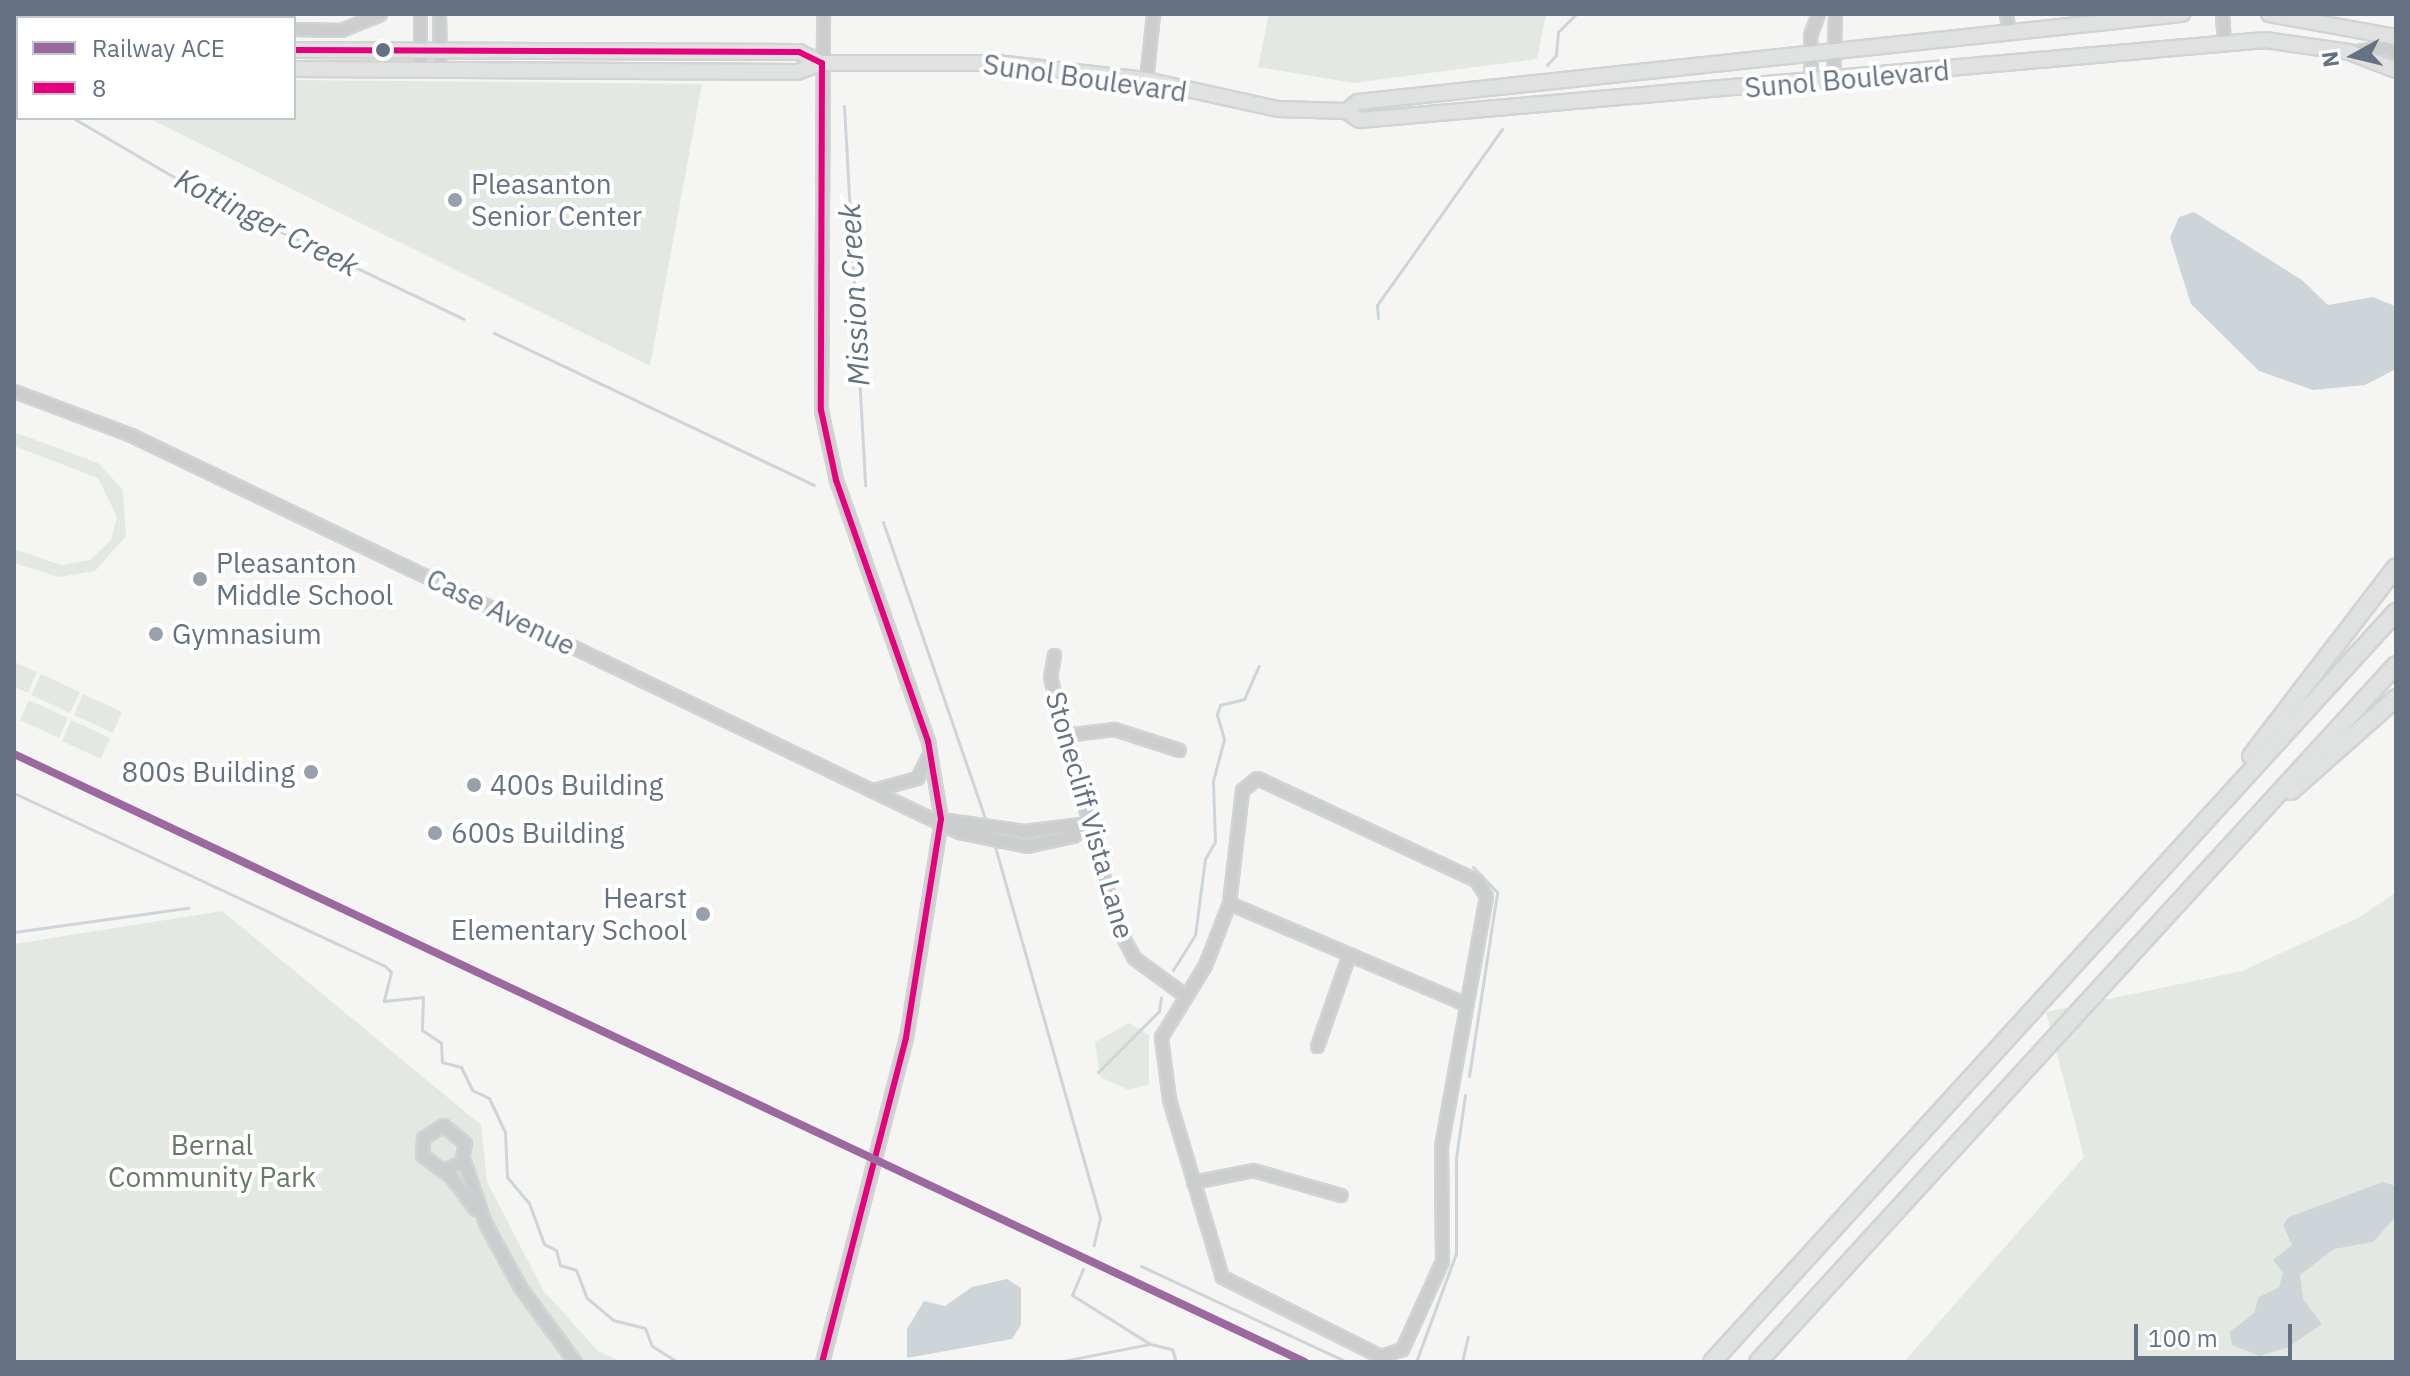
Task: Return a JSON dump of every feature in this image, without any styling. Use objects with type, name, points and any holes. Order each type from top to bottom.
[{"type":"highway","points":[[2180,849],[2396,567]]},
{"type":"highway","points":[[1712,1362],[2396,612]]},
{"type":"highway","points":[[1758,1362],[2396,665]]},
{"type":"highway","points":[[2272,802],[2308,780],[2396,698]]},
{"type":"main road","name":"Sunol Boulevard","points":[[1346,111],[1358,102],[2182,14]]},
{"type":"main road","points":[[2269,14],[2396,37]]},
{"type":"main road","name":"Sunol Boulevard","points":[[296,69],[797,72],[822,63],[997,63],[1146,80],[1278,109],[1346,111],[1360,120],[1811,85],[2265,40],[2349,52],[2396,70]]},
{"type":"main road","name":"Sunol Boulevard","points":[[296,50],[799,52],[822,63]]},
{"type":"main road","points":[[1417,114],[1497,99],[1504,86]]},
{"type":"street","points":[[296,29],[341,30],[380,14]]},
{"type":"street","points":[[420,14],[420,71]]},
{"type":"street","points":[[439,14],[440,71]]},
{"type":"street","points":[[822,1362],[906,1038],[941,819],[930,749],[836,480],[821,410],[823,14]]},
{"type":"street","points":[[1146,80],[1153,14]]},
{"type":"street","points":[[1811,85],[1810,54],[1818,14]]},
{"type":"street","points":[[1833,83],[1835,14]]},
{"type":"street","points":[[2006,14],[2009,32]]},
{"type":"street","points":[[2222,14],[2224,42]]},
{"type":"street","name":"Sunol Boulevard","points":[[2349,52],[2385,47],[2396,53]]},
{"type":"street","name":"Case Avenue","points":[[14,391],[131,435],[970,834],[1011,844],[1051,842],[1089,823]]},
{"type":"street","name":"Stonecliff Vista Lane","points":[[1054,655],[1050,677],[1123,943],[1186,996]]},
{"type":"street","points":[[1065,735],[1114,729],[1179,750]]},
{"type":"street","points":[[873,790],[917,778],[930,749]]},
{"type":"street","points":[[1257,778],[1476,880],[1486,896],[1463,1003],[1441,1145],[1442,1261],[1402,1349],[1380,1356],[1222,1277],[1193,1182],[1161,1037],[1186,996],[1229,903],[1242,790],[1257,778]]},
{"type":"street","name":"Case Avenue","points":[[941,819],[968,821],[1012,831],[1089,823]]},
{"type":"street","points":[[1229,903],[1463,1003]]},
{"type":"street","points":[[1317,1046],[1349,954]]},
{"type":"street","points":[[485,1223],[457,1131],[431,1129],[422,1155],[443,1171],[485,1223],[575,1362]]},
{"type":"street","points":[[443,1171],[463,1158]]},
{"type":"street","points":[[1193,1182],[1253,1170],[1341,1195]]},
{"type":"street","points":[[562,1345],[585,1362]]},
{"type":"green space","points":[[1269,14],[1546,14],[1537,59],[1353,83],[1258,67]]},
{"type":"green space","points":[[296,80],[702,84],[650,366],[152,120],[296,120]]},
{"type":"green space","points":[[14,432],[98,463],[123,490],[126,536],[95,571],[59,577],[14,563],[14,549],[61,565],[90,560],[111,540],[117,517],[98,478],[14,446]]},
{"type":"green space","points":[[14,662],[37,672],[28,693],[14,687]]},
{"type":"green space","points":[[41,674],[80,692],[70,713],[31,695]]},
{"type":"green space","points":[[83,694],[122,712],[113,733],[74,715]]},
{"type":"green space","points":[[29,700],[68,718],[59,738],[20,720]]},
{"type":"green space","points":[[71,720],[110,738],[101,759],[62,741]]},
{"type":"green space","points":[[2396,892],[2396,1362],[1904,1362],[2084,1157],[2046,1012],[2242,971],[2360,917]]},
{"type":"green space","name":"Bernal Community Park","points":[[222,911],[481,1125],[487,1182],[543,1290],[598,1351],[622,1362],[14,1362],[14,944]]},
{"type":"green space","points":[[1129,1023],[1149,1035],[1149,1084],[1129,1090],[1100,1077],[1095,1042]]},
{"type":"shaded area","points":[[2194,212],[2302,280],[2328,305],[2373,297],[2395,306],[2396,369],[2365,385],[2313,390],[2259,371],[2191,304],[2170,238],[2179,217]]},
{"type":"shaded area","points":[[2383,1182],[2396,1186],[2396,1216],[2373,1242],[2334,1249],[2300,1275],[2303,1299],[2322,1324],[2289,1347],[2260,1356],[2232,1345],[2230,1332],[2254,1313],[2259,1297],[2279,1287],[2283,1273],[2273,1260],[2292,1245],[2283,1225],[2289,1217]]},
{"type":"shaded area","points":[[1007,1279],[1021,1288],[1021,1325],[1012,1339],[907,1358],[907,1329],[924,1301],[945,1306],[972,1287]]},
{"type":"waterway","points":[[1547,65],[1556,55],[1558,32],[1576,14]]},
{"type":"waterway","name":"Mission Creek","points":[[844,106],[865,485]]},
{"type":"waterway","name":"Kottinger Creek","points":[[76,120],[210,198],[464,319]]},
{"type":"waterway","points":[[1378,318],[1377,305],[1502,129]]},
{"type":"waterway","name":"Kottinger Creek","points":[[494,333],[814,485]]},
{"type":"waterway","points":[[883,522],[986,821]]},
{"type":"waterway","points":[[1173,970],[1195,935],[1205,859],[1215,842],[1213,781],[1224,739],[1217,714],[1220,705],[1244,699],[1259,666]]},
{"type":"waterway","points":[[16,794],[385,966],[391,972],[384,1001],[423,997],[422,1030],[441,1043],[442,1062],[461,1067],[472,1090],[489,1098],[505,1133],[507,1177],[529,1203],[544,1244],[556,1250],[560,1265],[576,1270],[587,1298],[613,1320],[645,1328],[652,1346],[678,1362]]},
{"type":"waterway","points":[[994,843],[1100,1218],[1094,1245]]},
{"type":"waterway","points":[[1469,1076],[1497,892],[1473,867]]},
{"type":"waterway","points":[[14,932],[188,908]]},
{"type":"waterway","points":[[1098,1072],[1159,1011],[1161,997]]},
{"type":"waterway","points":[[1416,1362],[1456,1253],[1456,1158],[1465,1095]]},
{"type":"waterway","points":[[1141,1266],[1347,1362]]},
{"type":"waterway","points":[[1083,1269],[1072,1295],[1150,1344]]},
{"type":"waterway","points":[[1462,1362],[1468,1337]]},
{"type":"waterway","points":[[1058,1362],[1150,1344],[1172,1349],[1176,1362]]},
{"type":"rail line","name":"ACE","points":[[14,754],[1305,1362]]},
{"type":"transit line","name":"8","points":[[296,50],[799,52],[822,63]]},
{"type":"transit line","name":"8","points":[[822,63],[821,410],[836,480],[928,741],[941,819],[906,1038],[822,1362]]},
{"type":"place","name":"Pleasanton Senior Center","points":[[455,200]]},
{"type":"place","name":"Pleasanton Middle School","points":[[200,579]]},
{"type":"place","name":"Gymnasium","points":[[156,634]]},
{"type":"place","name":"800s Building","points":[[311,772]]},
{"type":"place","name":"400s Building","points":[[474,785]]},
{"type":"place","name":"600s Building","points":[[435,833]]},
{"type":"place","name":"Hearst Elementary School","points":[[703,914]]}]
